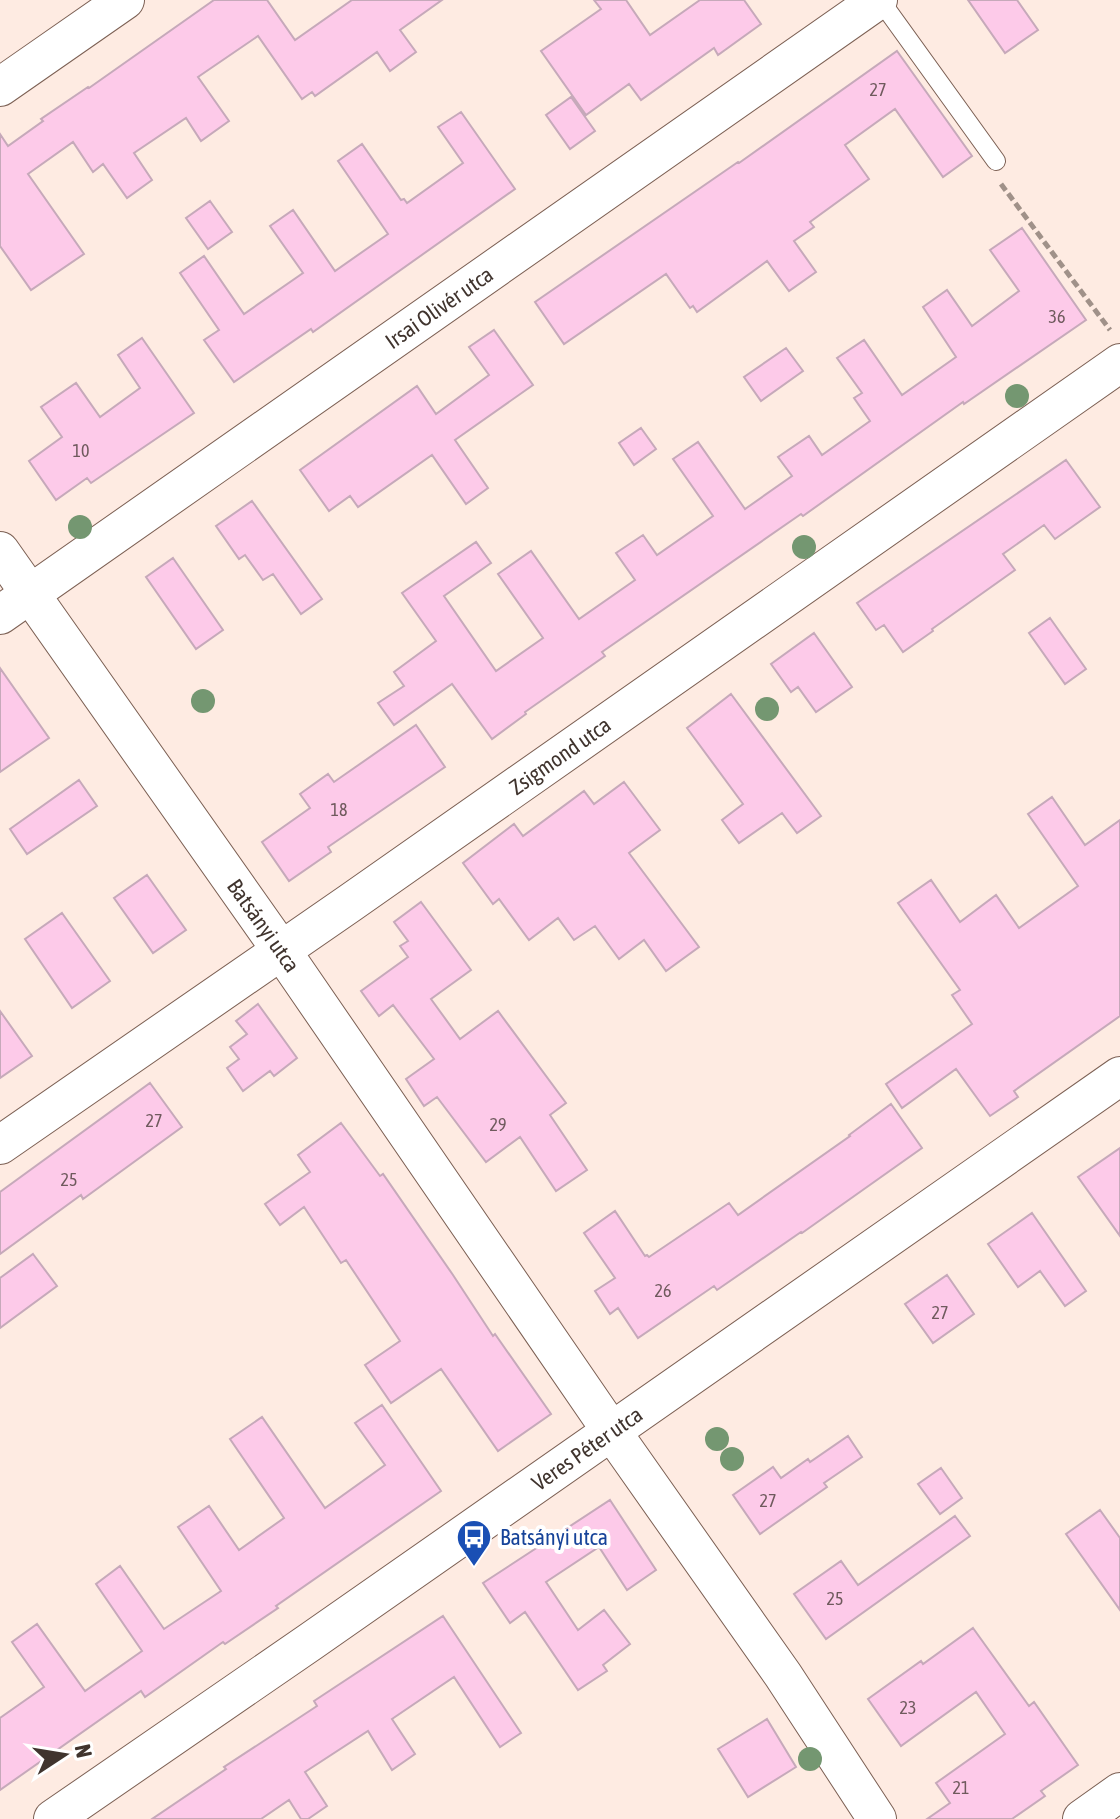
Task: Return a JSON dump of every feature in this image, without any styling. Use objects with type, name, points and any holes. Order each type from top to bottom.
[{"type":"street","points":[[0,87],[125,0]]},
{"type":"street","name":"Irsai Olivér utca","points":[[0,615],[879,0]]},
{"type":"street","name":"Zsigmond utca","points":[[0,1145],[363,895],[1115,347]]},
{"type":"street","name":"Batsányi utca","points":[[0,551],[281,950],[783,1675],[877,1819]]},
{"type":"street","name":"Veres Péter utca","points":[[53,1819],[1120,1076]]},
{"type":"street","points":[[1082,1819],[1120,1792]]},
{"type":"lane","points":[[879,0],[996,161]]},
{"type":"path","points":[[999,181],[1115,347]]},
{"type":"building","points":[[214,0],[267,0],[295,40],[352,0],[442,0],[400,30],[416,52],[390,71],[377,52],[315,96],[312,92],[302,99],[258,36],[198,77],[229,121],[201,141],[186,118],[134,153],[152,180],[127,198],[103,164],[93,172],[73,142],[28,174],[84,254],[31,290],[0,246],[0,134],[8,146],[43,121],[41,119]]},
{"type":"building","points":[[594,0],[626,0],[650,35],[700,0],[744,0],[761,24],[718,55],[714,48],[641,100],[629,84],[586,115],[541,51],[601,9]]},
{"type":"building","points":[[968,0],[1017,0],[1038,30],[1005,53]]},
{"type":"building","points":[[897,51],[972,156],[943,177],[895,109],[845,145],[869,179],[810,222],[814,227],[794,241],[816,272],[789,291],[767,261],[697,312],[693,306],[690,308],[666,274],[564,344],[535,302]]},
{"type":"building","points":[[571,97],[595,131],[570,149],[546,115]]},
{"type":"building","points":[[461,112],[515,189],[313,332],[311,329],[234,382],[204,340],[219,330],[180,273],[204,256],[244,314],[303,273],[270,226],[293,210],[335,271],[388,234],[338,161],[362,144],[401,200],[407,203],[463,163],[438,127]]},
{"type":"building","points":[[210,201],[232,232],[208,249],[186,218]]},
{"type":"building","points":[[1022,228],[1086,320],[602,652],[605,656],[492,739],[452,684],[394,725],[378,703],[404,686],[394,672],[436,641],[402,593],[476,542],[491,563],[444,596],[496,671],[543,638],[498,574],[531,551],[579,619],[635,580],[616,553],[643,535],[657,555],[713,516],[673,459],[698,442],[745,509],[792,476],[778,457],[809,436],[822,455],[870,421],[854,398],[862,393],[837,358],[864,340],[902,395],[956,357],[923,307],[947,290],[972,326],[1019,291],[990,250]]},
{"type":"building","points":[[494,330],[533,385],[455,440],[488,488],[466,504],[432,455],[358,507],[350,496],[329,511],[300,470],[417,386],[436,414],[489,375],[469,347]]},
{"type":"building","points":[[142,338],[194,413],[91,483],[87,478],[56,500],[29,461],[62,437],[41,407],[76,383],[100,417],[140,388],[118,355]]},
{"type":"building","points":[[786,348],[803,371],[761,401],[744,377]]},
{"type":"building","points":[[641,428],[656,449],[634,465],[619,443]]},
{"type":"building","points":[[1066,460],[1100,507],[1055,539],[1044,525],[1003,554],[1015,570],[903,652],[884,625],[876,630],[857,603]]},
{"type":"building","points":[[252,501],[322,599],[301,614],[273,574],[263,580],[245,555],[239,559],[216,526]]},
{"type":"building","points":[[173,558],[223,630],[196,649],[146,577]]},
{"type":"building","points":[[1050,618],[1086,669],[1065,684],[1029,633]]},
{"type":"building","points":[[814,633],[852,687],[816,712],[798,687],[791,692],[771,664]]},
{"type":"building","points":[[0,668],[49,738],[0,772]]},
{"type":"building","points":[[731,694],[821,816],[797,833],[782,813],[739,843],[722,820],[743,804],[687,728]]},
{"type":"building","points":[[416,725],[445,767],[328,847],[331,852],[289,881],[262,842],[310,808],[300,794],[328,774],[334,782]]},
{"type":"building","points":[[79,780],[97,806],[27,854],[10,829]]},
{"type":"building","points":[[624,782],[660,830],[629,853],[699,947],[666,971],[644,940],[619,959],[595,926],[574,940],[558,918],[529,940],[499,899],[493,904],[463,863],[514,824],[523,836],[584,791],[594,804]]},
{"type":"building","points":[[1052,797],[1085,845],[1120,820],[1120,1016],[1014,1091],[1018,1097],[990,1116],[956,1069],[902,1108],[886,1084],[972,1024],[952,995],[960,990],[898,903],[931,880],[960,922],[996,895],[1019,928],[1078,886],[1028,814]]},
{"type":"building","points":[[147,875],[186,930],[153,953],[114,898]]},
{"type":"building","points":[[421,902],[471,970],[431,999],[460,1039],[498,1011],[566,1103],[550,1115],[587,1170],[556,1191],[520,1137],[486,1162],[437,1097],[424,1106],[406,1079],[434,1059],[393,1005],[379,1016],[361,991],[408,957],[400,946],[408,941],[394,922]]},
{"type":"building","points":[[62,913],[110,981],[72,1008],[25,939]]},
{"type":"building","points":[[258,1004],[297,1058],[274,1076],[270,1071],[243,1091],[227,1068],[239,1059],[230,1047],[247,1034],[236,1021]]},
{"type":"building","points":[[0,1011],[32,1056],[0,1078]]},
{"type":"building","points":[[150,1083],[182,1127],[0,1254],[0,1192]]},
{"type":"building","points":[[891,1104],[922,1148],[717,1290],[714,1286],[638,1338],[618,1308],[610,1314],[595,1291],[615,1278],[584,1233],[615,1211],[645,1256],[649,1257],[729,1203],[738,1215]]},
{"type":"building","points":[[341,1123],[380,1176],[383,1174],[493,1336],[495,1334],[551,1414],[498,1451],[441,1369],[391,1403],[365,1365],[400,1341],[346,1260],[341,1263],[304,1207],[280,1225],[265,1204],[310,1172],[298,1155]]},
{"type":"building","points":[[1120,1148],[1120,1236],[1078,1177]]},
{"type":"building","points":[[1032,1213],[1086,1291],[1065,1306],[1040,1271],[1018,1287],[988,1244]]},
{"type":"building","points":[[33,1254],[57,1286],[0,1328],[0,1278]]},
{"type":"building","points":[[947,1275],[974,1314],[933,1343],[905,1304]]},
{"type":"building","points":[[382,1405],[441,1491],[225,1644],[223,1642],[145,1697],[141,1691],[0,1790],[0,1718],[44,1687],[12,1642],[37,1624],[85,1691],[142,1651],[96,1584],[120,1566],[164,1629],[221,1591],[178,1527],[209,1506],[239,1550],[284,1518],[230,1439],[262,1417],[325,1508],[385,1465],[355,1423]]},
{"type":"building","points":[[848,1436],[862,1457],[824,1483],[827,1487],[760,1534],[733,1495],[773,1467],[781,1478]]},
{"type":"building","points":[[941,1468],[962,1498],[940,1514],[918,1484]]},
{"type":"building","points":[[610,1500],[656,1570],[627,1590],[599,1547],[546,1582],[578,1630],[604,1610],[630,1644],[603,1665],[607,1671],[578,1690],[525,1612],[510,1623],[483,1583]]},
{"type":"building","points":[[1100,1510],[1120,1538],[1120,1610],[1066,1534]]},
{"type":"building","points":[[955,1516],[970,1536],[826,1639],[794,1594],[841,1561],[858,1585]]},
{"type":"building","points":[[443,1616],[521,1733],[500,1747],[454,1677],[392,1719],[415,1754],[392,1770],[368,1731],[305,1772],[327,1806],[308,1819],[301,1819],[289,1800],[261,1819],[152,1819],[317,1706],[314,1701]]},
{"type":"building","points":[[973,1628],[1029,1706],[1034,1702],[1078,1765],[1041,1791],[1045,1796],[1012,1819],[927,1819],[950,1803],[936,1783],[1005,1734],[976,1692],[901,1746],[868,1699]]},
{"type":"building","points":[[767,1719],[796,1767],[748,1797],[718,1749]]},
{"type":"place","name":"Batsányi utca","points":[[474,1568]]}]
